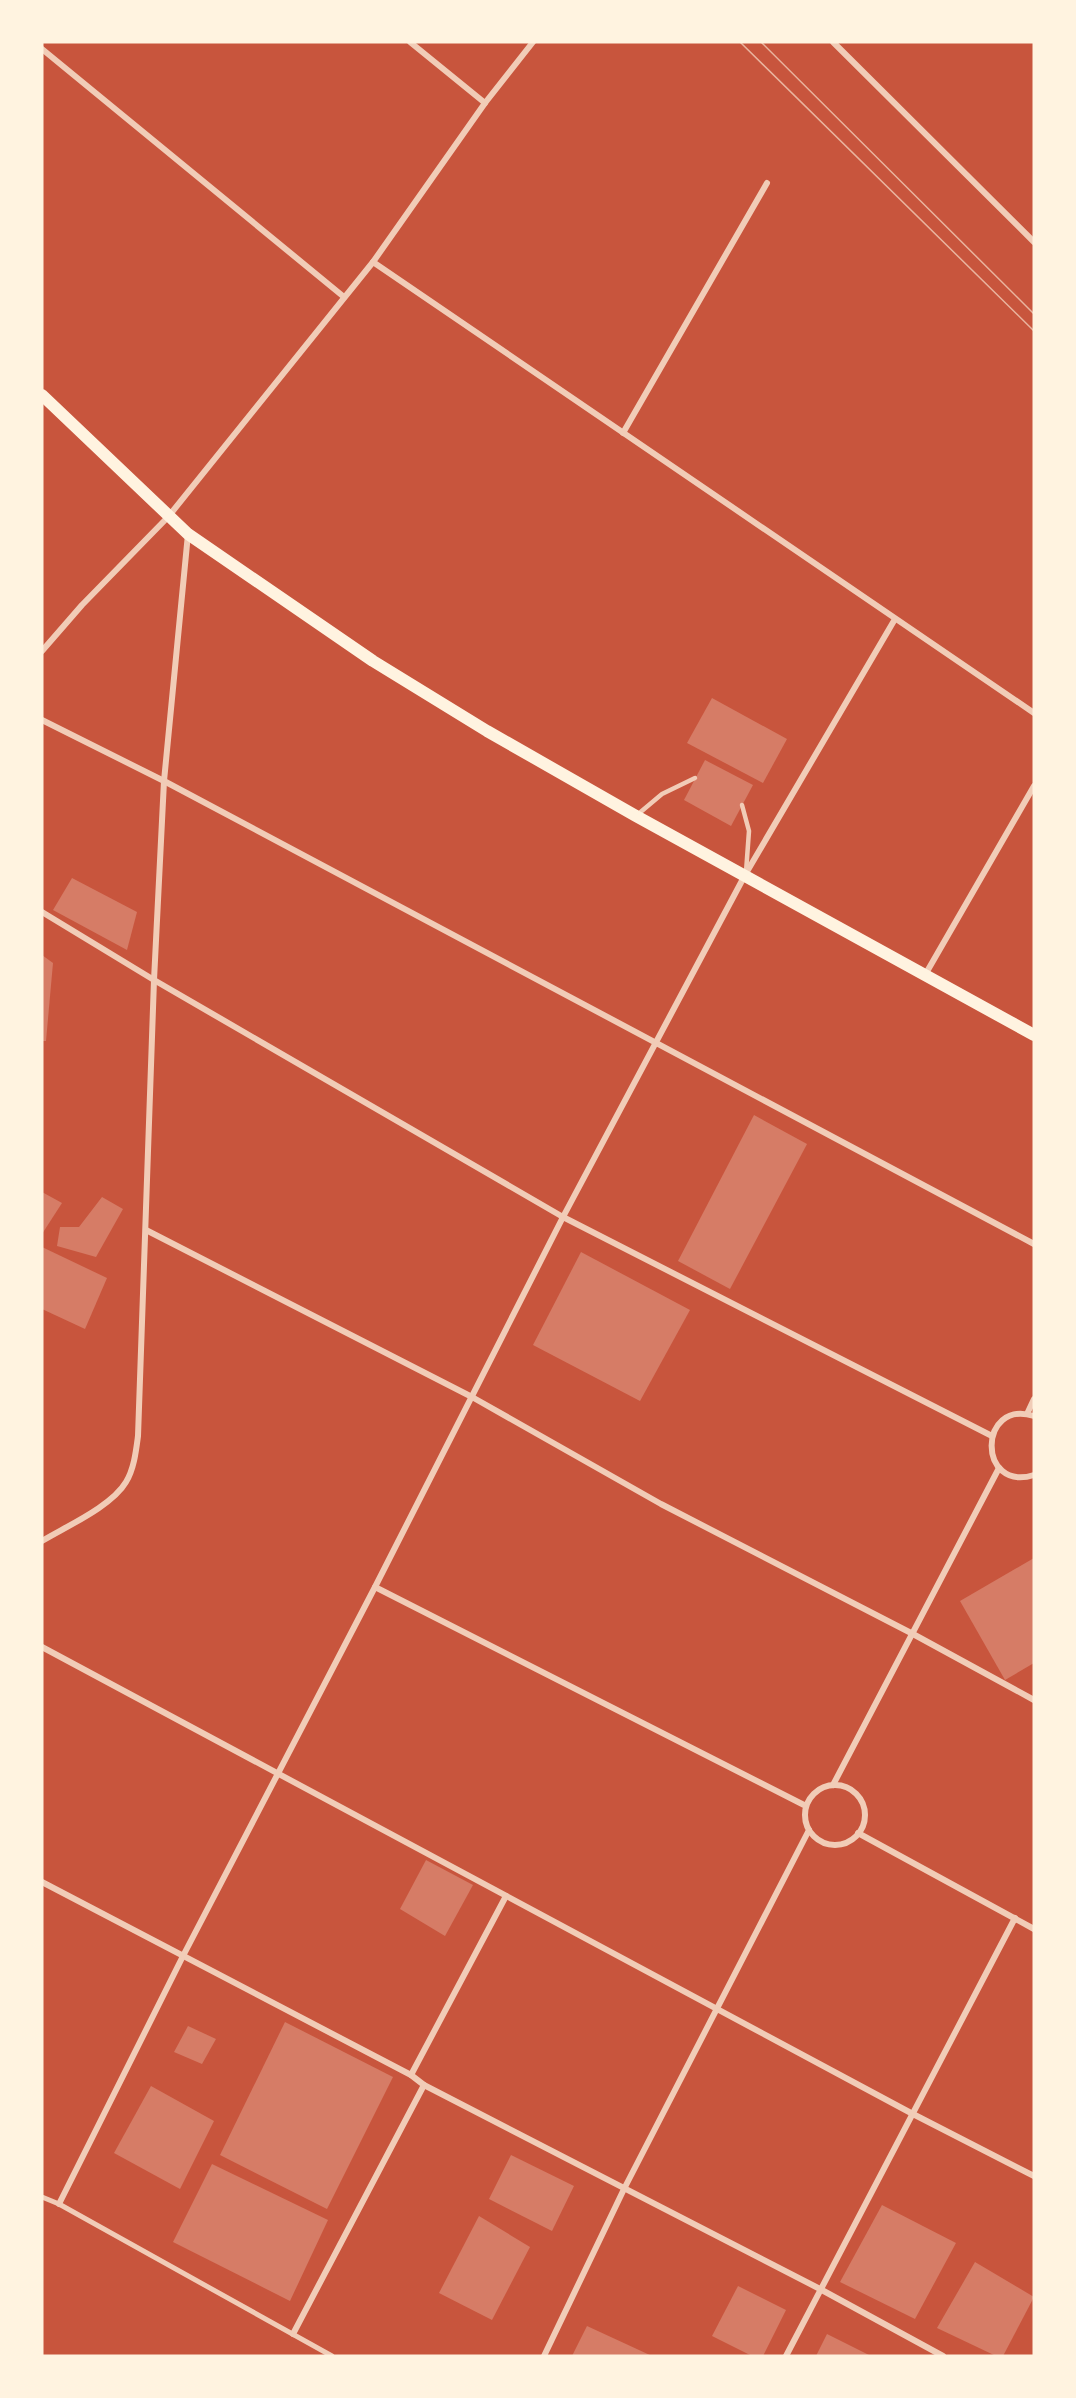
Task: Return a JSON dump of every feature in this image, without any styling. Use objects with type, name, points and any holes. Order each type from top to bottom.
[{"type":"main road","points":[[42,395],[188,534],[373,661],[487,731],[636,816],[1034,1035]]},
{"type":"street","points":[[410,42],[485,103]]},
{"type":"street","points":[[42,651],[82,604],[168,517],[373,262],[485,103],[533,42]]},
{"type":"street","points":[[833,42],[1034,242]]},
{"type":"street","points":[[42,49],[344,297]]},
{"type":"street","points":[[623,433],[767,183]]},
{"type":"street","points":[[373,262],[1034,713]]},
{"type":"street","points":[[42,1541],[108,1500],[126,1482],[134,1460],[138,1436],[154,981],[164,781],[188,534]]},
{"type":"street","points":[[59,2204],[183,1956],[279,1774],[563,1217],[658,1043],[745,875],[895,619]]},
{"type":"street","points":[[42,720],[164,781],[1034,1244]]},
{"type":"street","points":[[924,976],[1034,786]]},
{"type":"street","points":[[42,912],[154,981],[563,1217],[992,1437]]},
{"type":"street","points":[[146,1230],[472,1397],[661,1504],[913,1634],[1034,1700]]},
{"type":"street","points":[[1034,1399],[1030,1415],[1009,1417],[1001,1422],[992,1437],[991,1453],[999,1468],[1011,1476],[1024,1478],[1034,1475]]},
{"type":"street","points":[[833,1785],[999,1468]]},
{"type":"street","points":[[375,1587],[806,1806]]},
{"type":"street","points":[[42,1647],[912,2113],[1034,2176]]},
{"type":"street","points":[[833,1785],[845,1786],[854,1792],[861,1801],[864,1812],[863,1824],[858,1833],[847,1842],[832,1845],[819,1840],[809,1830],[805,1818],[806,1806],[816,1791],[833,1785]]},
{"type":"street","points":[[544,2356],[624,2189],[809,1830]]},
{"type":"street","points":[[858,1833],[1034,1929]]},
{"type":"street","points":[[42,1882],[411,2075],[424,2085],[820,2289],[944,2356]]},
{"type":"street","points":[[411,2075],[506,1896]]},
{"type":"street","points":[[786,2356],[1015,1918]]},
{"type":"street","points":[[293,2334],[424,2085]]},
{"type":"street","points":[[42,2197],[59,2204],[332,2356]]},
{"type":"lane","points":[[636,816],[662,794],[695,778]]},
{"type":"lane","points":[[742,805],[748,831],[745,875]]},
{"type":"building","points":[[712,698],[787,739],[763,783],[687,743]]},
{"type":"building","points":[[705,760],[753,785],[731,826],[684,800]]},
{"type":"building","points":[[72,878],[137,912],[127,950],[53,910]]},
{"type":"building","points":[[42,955],[53,963],[46,1041],[42,1041]]},
{"type":"building","points":[[754,1115],[807,1144],[730,1289],[678,1261]]},
{"type":"building","points":[[42,1192],[62,1203],[42,1234]]},
{"type":"building","points":[[102,1197],[123,1209],[96,1257],[57,1246],[60,1227],[79,1227]]},
{"type":"building","points":[[42,1247],[107,1278],[85,1329],[42,1309]]},
{"type":"building","points":[[581,1252],[690,1310],[640,1401],[533,1345]]},
{"type":"building","points":[[1034,1558],[1034,1663],[1005,1680],[960,1601]]},
{"type":"building","points":[[426,1860],[473,1885],[445,1936],[400,1909]]},
{"type":"building","points":[[285,2022],[393,2077],[327,2209],[220,2155]]},
{"type":"building","points":[[188,2026],[216,2039],[202,2064],[174,2052]]},
{"type":"building","points":[[151,2086],[214,2121],[180,2189],[114,2153]]},
{"type":"building","points":[[511,2155],[574,2186],[552,2231],[489,2199]]},
{"type":"building","points":[[212,2164],[328,2220],[290,2301],[173,2242]]},
{"type":"building","points":[[882,2205],[956,2243],[915,2319],[840,2282]]},
{"type":"building","points":[[479,2216],[530,2247],[492,2320],[439,2293]]},
{"type":"building","points":[[975,2262],[1034,2297],[1003,2356],[996,2356],[937,2328]]},
{"type":"building","points":[[738,2286],[786,2310],[763,2356],[752,2356],[712,2336]]},
{"type":"building","points":[[587,2326],[652,2356],[572,2356]]},
{"type":"building","points":[[827,2334],[871,2356],[816,2356]]},
{"type":"tram line","points":[[740,42],[1034,331]]},
{"type":"tram line","points":[[761,42],[1034,314]]}]
